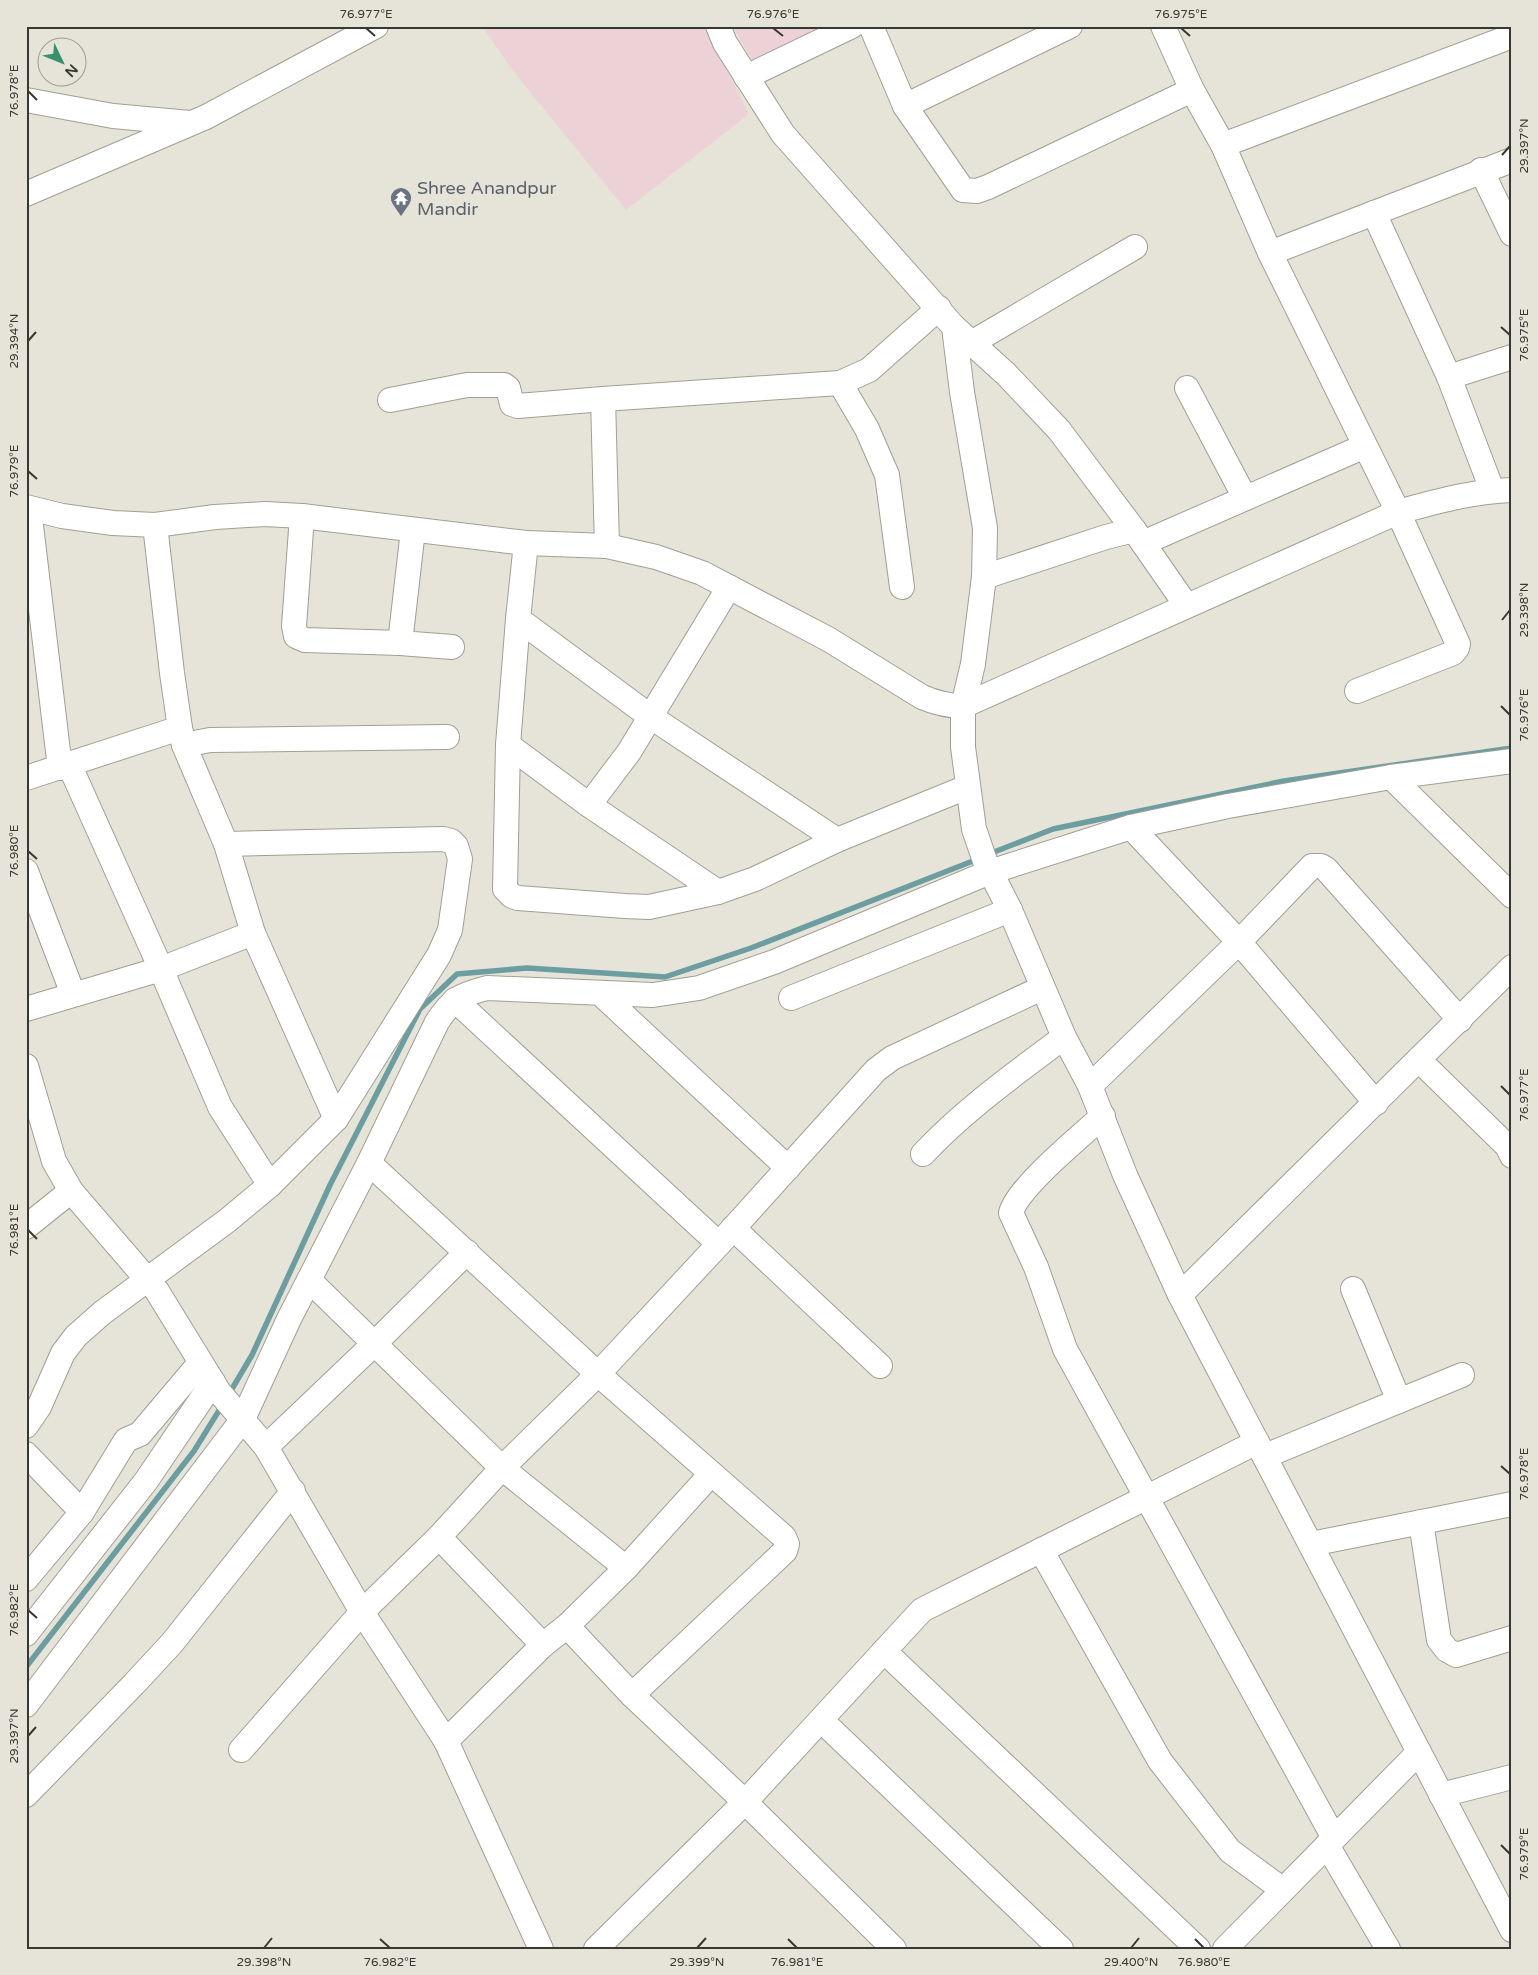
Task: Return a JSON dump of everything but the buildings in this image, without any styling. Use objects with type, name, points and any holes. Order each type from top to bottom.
[{"type":"street","points":[[26,194],[192,123],[376,26]]},
{"type":"street","points":[[718,26],[725,43],[783,134],[954,327],[973,342],[1006,374],[1059,430],[1139,537],[1186,605]]},
{"type":"street","points":[[746,77],[852,26]]},
{"type":"street","points":[[871,26],[905,106],[963,190],[970,192],[988,187],[1192,90]]},
{"type":"street","points":[[905,106],[1070,26]]},
{"type":"street","points":[[1163,26],[1192,90],[1223,145],[1270,253],[1398,512],[1459,646],[1453,652],[1357,691]]},
{"type":"street","points":[[1223,145],[1510,39]]},
{"type":"street","points":[[26,100],[113,116],[192,123]]},
{"type":"street","points":[[1270,253],[1481,170],[1512,160]]},
{"type":"street","points":[[1481,170],[1512,234]]},
{"type":"street","points":[[270,1185],[220,1107],[161,969],[65,766],[27,508],[62,516],[155,525],[215,517],[264,514],[302,516],[526,543],[607,546],[656,557],[702,574],[828,639],[922,697],[937,703],[963,706],[1398,512],[1450,498],[1502,490],[1374,213]]},
{"type":"street","points":[[973,342],[1135,247]]},
{"type":"street","points":[[390,400],[459,386],[495,384],[506,386],[512,404],[518,406],[840,383],[869,370],[939,308]]},
{"type":"street","points":[[954,327],[962,392],[985,528],[984,577],[973,664],[963,706],[963,747],[974,829],[988,866],[1010,910],[1064,1037],[1090,1086],[1125,1175],[1180,1295],[1512,1930]]},
{"type":"street","points":[[1449,377],[1512,356]]},
{"type":"street","points":[[840,383],[867,429],[887,475],[902,587]]},
{"type":"street","points":[[1187,388],[1245,498]]},
{"type":"street","points":[[603,399],[607,546]]},
{"type":"street","points":[[984,577],[1106,537],[1139,537],[1245,498],[1365,446]]},
{"type":"street","points":[[302,516],[294,626],[296,636],[305,640],[452,646]]},
{"type":"street","points":[[155,525],[182,736],[226,844],[254,933],[336,1119]]},
{"type":"street","points":[[400,643],[413,530]]},
{"type":"street","points":[[526,543],[508,745],[505,889],[512,896],[518,898],[649,907],[718,892],[755,879],[837,840],[967,787]]},
{"type":"street","points":[[589,805],[629,752],[729,588]]},
{"type":"street","points":[[518,619],[651,717],[837,840]]},
{"type":"street","points":[[26,778],[182,736],[210,740],[447,738]]},
{"type":"street","points":[[508,745],[589,805],[718,892]]},
{"type":"street","points":[[26,1634],[146,1481],[222,1393],[309,1280],[369,1163],[437,1022],[447,1006],[455,1000],[471,992],[487,988],[653,995],[699,988],[725,980],[826,941],[988,866],[1131,827],[1228,806],[1391,778],[1512,761]]},
{"type":"street","points":[[1391,778],[1512,896]]},
{"type":"street","points":[[1131,827],[1239,942],[1376,1103]]},
{"type":"street","points":[[26,1426],[40,1407],[63,1353],[76,1336],[102,1313],[147,1281],[270,1185],[336,1119],[444,945],[450,930],[460,859],[451,841],[443,839],[226,844]]},
{"type":"street","points":[[1090,1086],[1239,942],[1312,866],[1321,866],[1326,869],[1460,1020]]},
{"type":"street","points":[[26,871],[73,994]]},
{"type":"street","points":[[791,998],[1010,910]]},
{"type":"street","points":[[26,1009],[161,969],[254,933]]},
{"type":"street","points":[[1180,1295],[1512,967]]},
{"type":"street","points":[[241,1750],[362,1612],[439,1537],[502,1468],[598,1374],[876,1070],[892,1058],[1042,988]]},
{"type":"street","points":[[601,994],[788,1168]]},
{"type":"street","points":[[455,1000],[726,1236],[880,1366]]},
{"type":"street","points":[[923,1154],[951,1125],[971,1108],[1064,1037]]},
{"type":"street","points":[[1419,1060],[1507,1146],[1512,1156]]},
{"type":"street","points":[[26,1066],[54,1161],[70,1191],[167,1305],[222,1393],[266,1447],[362,1612],[446,1741],[541,1949]]},
{"type":"street","points":[[1103,1116],[1027,1187],[1013,1204],[1011,1213],[1036,1268],[1065,1349],[1147,1497],[1388,1949]]},
{"type":"street","points":[[369,1163],[598,1374],[784,1537],[787,1544],[784,1551],[632,1695]]},
{"type":"street","points":[[26,1227],[70,1191]]},
{"type":"street","points":[[266,1447],[374,1344],[466,1252]]},
{"type":"street","points":[[309,1280],[502,1468],[626,1568]]},
{"type":"street","points":[[1353,1289],[1399,1401]]},
{"type":"street","points":[[596,1949],[745,1802],[922,1610],[1147,1497],[1261,1449],[1399,1401],[1462,1375]]},
{"type":"street","points":[[26,1579],[82,1512],[126,1440],[222,1393]]},
{"type":"street","points":[[26,1705],[222,1393]]},
{"type":"street","points":[[26,1454],[82,1512]]},
{"type":"street","points":[[446,1741],[543,1645],[567,1626],[626,1568],[711,1474]]},
{"type":"street","points":[[26,1795],[172,1643],[293,1491]]},
{"type":"street","points":[[1311,1544],[1512,1504]]},
{"type":"street","points":[[1421,1522],[1438,1640],[1447,1650],[1456,1655],[1512,1638]]},
{"type":"street","points":[[439,1537],[543,1645]]},
{"type":"street","points":[[1041,1550],[1160,1761],[1230,1851],[1282,1890]]},
{"type":"street","points":[[567,1626],[632,1695],[745,1802],[894,1949]]},
{"type":"street","points":[[884,1651],[1198,1949]]},
{"type":"street","points":[[821,1720],[1061,1949]]},
{"type":"street","points":[[1225,1949],[1419,1752]]},
{"type":"street","points":[[1442,1795],[1512,1777]]},
{"type":"shaded area","points":[[482,26],[705,26],[749,114],[626,210],[513,71]]},
{"type":"shaded area","points":[[732,26],[821,26],[754,63]]},
{"type":"waterway","points":[[989,854],[1053,829],[1284,781],[1512,748]]},
{"type":"waterway","points":[[229,1394],[252,1355],[330,1185],[420,1009],[457,974],[527,968],[665,977],[751,948],[978,859]]},
{"type":"waterway","points":[[26,1667],[194,1451],[223,1404]]},
{"type":"place","name":"Shree Anandpur Mandir","points":[[401,217]]}]
